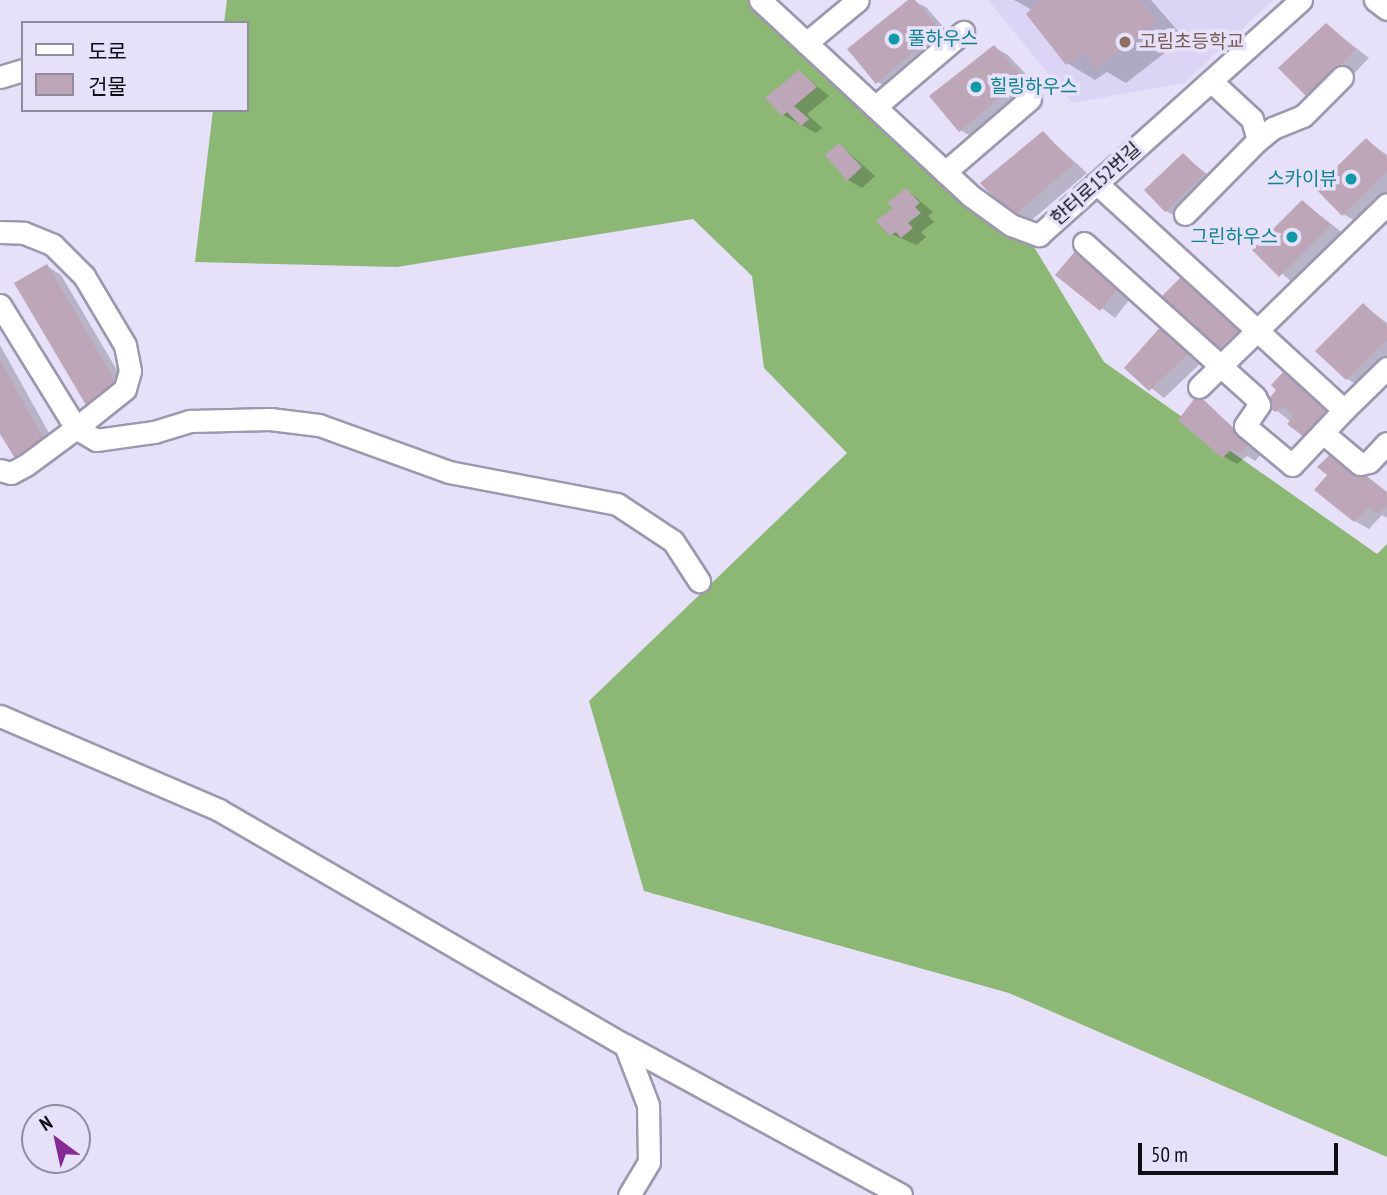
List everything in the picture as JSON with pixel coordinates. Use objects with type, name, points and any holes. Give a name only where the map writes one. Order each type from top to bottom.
[{"type":"street","name":"한터로152번길","points":[[760,0],[945,172],[1011,225],[1039,235],[1301,0]]},
{"type":"street","points":[[806,43],[858,0]]},
{"type":"street","points":[[1375,0],[1387,9]]},
{"type":"street","points":[[875,107],[963,32]]},
{"type":"street","points":[[0,77],[21,71]]},
{"type":"street","points":[[1185,214],[1258,141],[1303,116],[1342,76]]},
{"type":"street","points":[[1210,81],[1252,119],[1258,141]]},
{"type":"street","points":[[945,172],[1030,99]]},
{"type":"street","points":[[1096,183],[1344,410]]},
{"type":"street","points":[[1199,387],[1387,204]]},
{"type":"street","points":[[0,232],[24,233],[53,245],[85,276],[125,345],[130,371],[125,390],[76,428],[26,465],[11,472],[0,470]]},
{"type":"street","points":[[1084,243],[1150,317],[1221,366],[1258,401],[1245,426],[1292,465],[1387,368]]},
{"type":"street","points":[[0,305],[76,428],[96,440],[154,432],[190,421],[270,419],[319,425],[449,472],[617,504],[673,541],[699,581]]},
{"type":"street","points":[[1323,433],[1360,464],[1368,462],[1387,443]]},
{"type":"street","points":[[0,716],[219,810],[625,1045],[901,1195]]},
{"type":"street","points":[[625,1045],[648,1116],[649,1163],[629,1195]]},
{"type":"shaded area","name":"고림초등학교","points":[[988,0],[1273,0],[1184,83],[1072,103]]},
{"type":"green space","points":[[227,0],[760,0],[1031,242],[1104,362],[1377,554],[1387,544],[1387,1157],[1009,993],[644,891],[589,701],[847,453],[764,368],[752,276],[693,219],[397,267],[195,262],[213,112],[248,112],[248,21],[224,21]]},
{"type":"building","name":"풀하우스","points":[[908,0],[915,0],[940,29],[876,84],[847,49]]},
{"type":"building","points":[[1040,0],[1139,0],[1157,22],[1096,68],[1083,53],[1066,65],[1026,14]]},
{"type":"building","points":[[1326,23],[1356,49],[1308,98],[1278,68]]},
{"type":"building","name":"힐링하우스","points":[[994,45],[1023,77],[959,132],[929,96]]},
{"type":"building","points":[[799,70],[817,87],[794,106],[809,119],[801,126],[787,112],[782,116],[765,98]]},
{"type":"building","points":[[1043,131],[1074,164],[1012,217],[980,183]]},
{"type":"building","name":"스카이뷰","points":[[1366,138],[1387,158],[1387,171],[1342,216],[1315,188]]},
{"type":"building","points":[[839,143],[862,167],[847,181],[825,155]]},
{"type":"building","points":[[1183,153],[1205,174],[1165,212],[1144,190]]},
{"type":"building","points":[[906,188],[920,203],[915,207],[921,213],[908,223],[913,228],[901,238],[896,232],[890,236],[876,221],[893,208],[887,203]]},
{"type":"building","name":"그린하우스","points":[[1302,200],[1331,225],[1279,277],[1252,250]]},
{"type":"building","points":[[1077,249],[1119,287],[1100,311],[1055,275]]},
{"type":"building","points":[[47,264],[118,386],[86,405],[14,283]]},
{"type":"building","points":[[1182,276],[1239,330],[1216,351],[1161,297]]},
{"type":"building","points":[[1363,303],[1387,326],[1387,340],[1346,380],[1315,351]]},
{"type":"building","points":[[1164,323],[1191,351],[1149,391],[1124,368]]},
{"type":"building","points":[[0,360],[46,443],[16,460],[0,434]]},
{"type":"building","points":[[1285,370],[1327,411],[1304,437],[1287,424],[1294,415],[1282,406],[1275,412],[1265,404],[1276,390],[1271,385]]},
{"type":"building","points":[[1198,394],[1249,444],[1240,454],[1232,449],[1222,458],[1178,420]]},
{"type":"building","points":[[1334,451],[1387,493],[1387,506],[1378,514],[1369,507],[1354,522],[1314,490],[1327,475],[1317,467]]},
{"type":"place","name":"풀하우스","points":[[894,39]]},
{"type":"place","name":"고림초등학교","points":[[1125,42]]},
{"type":"place","name":"힐링하우스","points":[[976,87]]},
{"type":"place","name":"스카이뷰","points":[[1351,179]]},
{"type":"place","name":"그린하우스","points":[[1292,237]]}]
